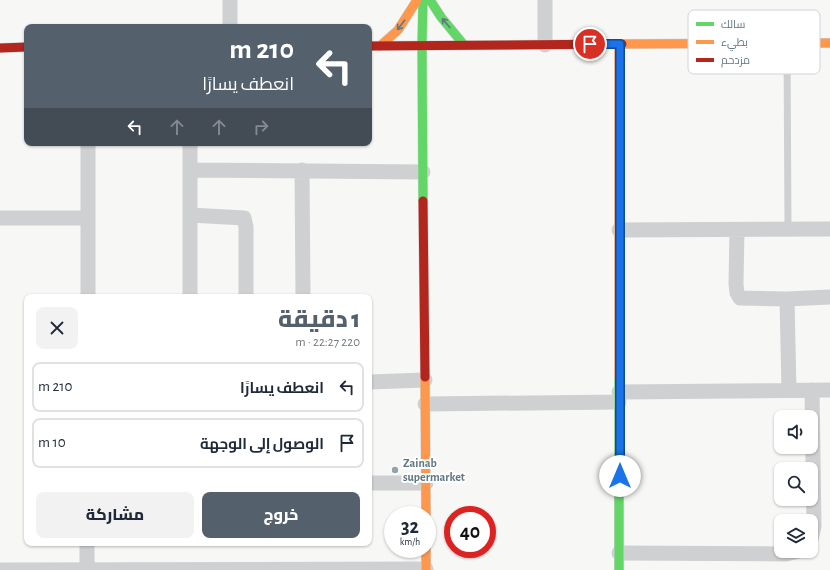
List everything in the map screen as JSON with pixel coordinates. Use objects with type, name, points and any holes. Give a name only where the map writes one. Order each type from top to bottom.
[{"type":"street","points":[[230,0],[230,24]]},
{"type":"street","points":[[380,46],[398,30],[417,0]]},
{"type":"street","points":[[423,0],[422,45],[426,506]]},
{"type":"street","points":[[430,0],[441,17],[464,45]]},
{"type":"street","points":[[545,0],[546,45]]},
{"type":"street","points":[[820,43],[830,43]]},
{"type":"street","points":[[620,44],[620,570]]},
{"type":"street","points":[[372,46],[688,44]]},
{"type":"street","points":[[0,48],[24,48]]},
{"type":"street","points":[[88,146],[88,294]]},
{"type":"street","points":[[190,146],[190,294]]},
{"type":"street","points":[[190,170],[423,172]]},
{"type":"street","points":[[302,170],[303,294]]},
{"type":"street","points":[[190,215],[244,218],[246,227],[246,294]]},
{"type":"street","points":[[0,218],[88,218]]},
{"type":"street","points":[[620,230],[830,229]]},
{"type":"street","points":[[737,230],[736,284],[738,296],[744,299],[830,297]]},
{"type":"street","points":[[787,299],[789,390]]},
{"type":"street","points":[[372,382],[425,380]]},
{"type":"street","points":[[425,404],[789,390],[830,390]]},
{"type":"street","points":[[812,390],[814,514]]},
{"type":"street","points":[[372,483],[426,483]]},
{"type":"street","points":[[87,546],[87,570]]},
{"type":"street","points":[[620,553],[774,554]]},
{"type":"street","points":[[0,570],[426,570],[426,558]]},
{"type":"lane","points":[[787,74],[788,229]]},
{"type":"traffic: fast","points":[[423,0],[423,201]]},
{"type":"traffic: fast","points":[[430,0],[441,17],[464,45]]},
{"type":"traffic: fast","points":[[619,378],[619,570]]},
{"type":"traffic: slow","points":[[380,46],[398,30],[417,0]]},
{"type":"traffic: slow","points":[[820,43],[830,43]]},
{"type":"traffic: slow","points":[[619,44],[619,378]]},
{"type":"traffic: slow","points":[[622,44],[688,44]]},
{"type":"traffic: slow","points":[[425,377],[426,506]]},
{"type":"traffic: slow","points":[[426,558],[426,570]]},
{"type":"traffic: jam","points":[[372,46],[622,44]]},
{"type":"traffic: jam","points":[[0,48],[24,47]]},
{"type":"traffic: jam","points":[[423,201],[425,377]]},
{"type":"place","name":"Zainab supermarket","points":[[395,470]]},
{"type":"route","points":[[590,44],[620,44],[620,476]]}]
